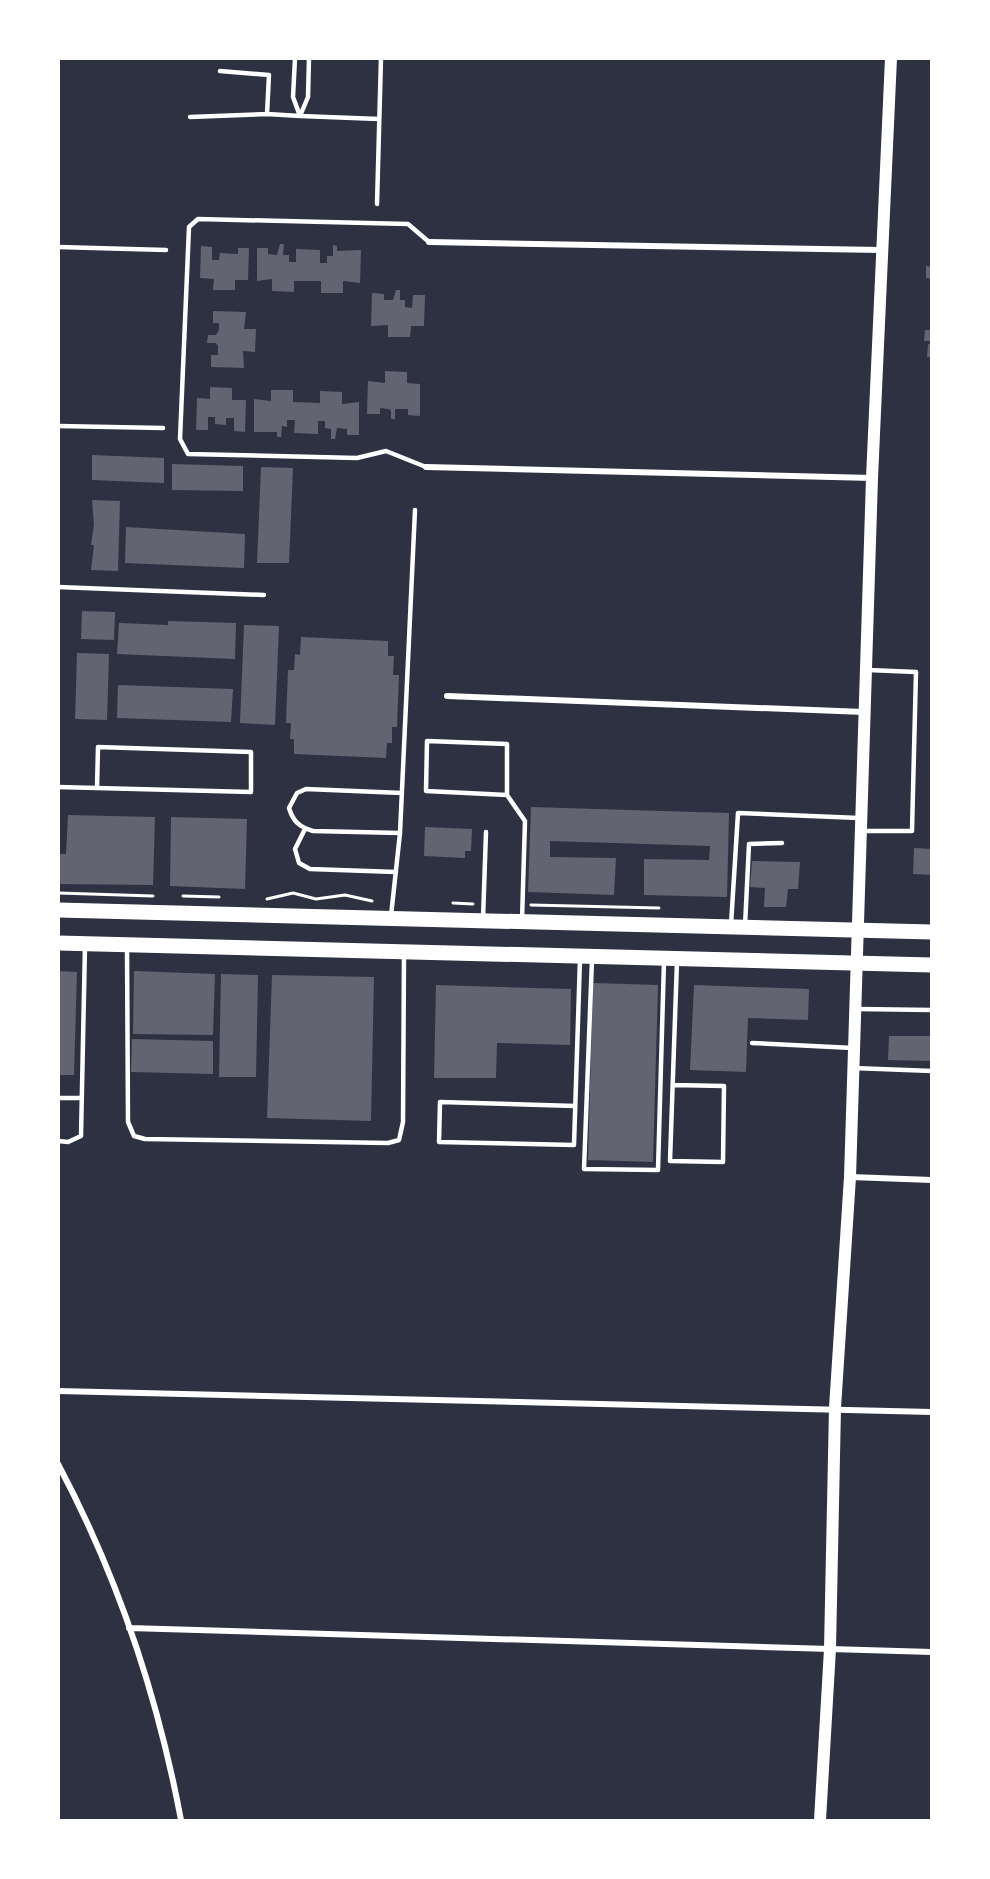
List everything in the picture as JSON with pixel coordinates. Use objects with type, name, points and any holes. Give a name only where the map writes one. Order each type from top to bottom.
[{"type":"main road","points":[[820,1821],[830,1649],[835,1408],[850,1177],[872,478],[891,58]]},
{"type":"main road","points":[[58,910],[932,932]]},
{"type":"main road","points":[[58,943],[932,965]]},
{"type":"street","points":[[429,242],[881,250]]},
{"type":"street","points":[[426,467],[872,478]]},
{"type":"street","points":[[447,696],[864,712]]},
{"type":"street","points":[[850,1177],[932,1180]]},
{"type":"street","points":[[58,1391],[932,1412]]},
{"type":"street","points":[[58,1464],[87,1517],[129,1628],[168,1750],[181,1821]]},
{"type":"street","points":[[129,1628],[932,1652]]},
{"type":"lane","points":[[295,58],[293,97],[300,116]]},
{"type":"lane","points":[[300,116],[308,97],[309,58]]},
{"type":"lane","points":[[377,204],[381,58]]},
{"type":"lane","points":[[220,71],[269,75],[267,114]]},
{"type":"lane","points":[[190,117],[267,114],[379,119]]},
{"type":"lane","points":[[426,467],[386,451],[357,458],[188,454],[180,440],[189,227],[198,219],[408,224],[429,242]]},
{"type":"lane","points":[[58,247],[166,250]]},
{"type":"lane","points":[[58,426],[163,428]]},
{"type":"lane","points":[[391,919],[400,833],[415,510]]},
{"type":"lane","points":[[58,587],[264,595]]},
{"type":"lane","points":[[738,928],[738,813],[912,831],[916,672],[865,670]]},
{"type":"lane","points":[[507,795],[426,791],[427,741],[507,744],[507,795],[525,821],[522,922]]},
{"type":"lane","points":[[58,787],[251,792],[251,752],[98,747],[97,788]]},
{"type":"lane","points":[[400,833],[305,829],[293,820],[289,808],[297,793],[306,789],[402,793]]},
{"type":"lane","points":[[305,829],[295,849],[299,863],[310,869],[396,872]]},
{"type":"lane","points":[[482,921],[486,832]]},
{"type":"lane","points":[[738,928],[749,844],[783,843]]},
{"type":"lane","points":[[58,1141],[68,1142],[81,1136],[85,944]]},
{"type":"lane","points":[[127,945],[128,1122],[134,1136],[145,1139],[388,1143],[399,1140],[403,1122],[404,952]]},
{"type":"lane","points":[[586,956],[584,1168],[657,1170],[670,958]]},
{"type":"lane","points":[[575,1106],[440,1102],[439,1142],[574,1145],[586,956]]},
{"type":"lane","points":[[670,958],[672,1084],[670,1161],[723,1162],[724,1086],[672,1084]]},
{"type":"lane","points":[[854,1008],[932,1010]]},
{"type":"lane","points":[[752,1043],[853,1048]]},
{"type":"lane","points":[[852,1068],[932,1071]]},
{"type":"lane","points":[[58,1098],[82,1098]]},
{"type":"path","points":[[58,893],[158,896]]},
{"type":"path","points":[[260,898],[274,898],[293,893],[316,899],[345,895],[368,901],[392,903]]},
{"type":"path","points":[[181,896],[226,897]]},
{"type":"path","points":[[449,903],[483,904]]},
{"type":"path","points":[[523,905],[663,909]]},
{"type":"building","points":[[280,244],[284,244],[283,255],[289,255],[289,262],[296,262],[296,249],[320,250],[320,263],[327,263],[327,256],[333,256],[333,245],[337,246],[337,251],[361,250],[360,283],[343,281],[343,293],[321,293],[321,281],[294,281],[294,292],[272,291],[272,279],[257,281],[257,248],[268,248],[268,254],[277,255]]},
{"type":"building","points":[[201,246],[212,247],[212,260],[219,260],[220,253],[238,254],[238,248],[249,248],[248,280],[235,280],[235,290],[213,290],[214,279],[200,278]]},
{"type":"building","points":[[926,266],[932,267],[932,279],[926,278]]},
{"type":"building","points":[[396,290],[400,290],[400,300],[405,300],[405,307],[412,308],[413,295],[425,295],[424,326],[411,326],[410,337],[388,337],[388,325],[371,326],[372,293],[384,294],[384,300],[393,300]]},
{"type":"building","points":[[213,311],[246,312],[244,329],[256,329],[255,352],[243,351],[244,368],[211,367],[211,355],[218,355],[218,346],[216,343],[207,343],[208,335],[216,335],[219,330],[219,323],[213,323]]},
{"type":"building","points":[[925,330],[932,330],[932,341],[924,341]]},
{"type":"building","points":[[928,344],[932,345],[932,357],[927,357]]},
{"type":"building","points":[[385,371],[407,372],[407,383],[420,384],[420,416],[408,415],[408,409],[395,409],[395,419],[391,419],[389,409],[380,408],[380,414],[367,414],[368,381],[385,383]]},
{"type":"building","points":[[210,387],[232,388],[232,400],[246,400],[245,432],[234,431],[234,418],[226,418],[226,425],[215,424],[215,417],[208,417],[208,430],[196,430],[197,398],[210,399]]},
{"type":"building","points":[[271,390],[293,390],[293,402],[320,403],[320,391],[342,392],[342,404],[359,402],[359,435],[347,435],[347,429],[337,428],[335,439],[331,439],[331,429],[325,428],[325,421],[318,421],[318,434],[294,433],[295,420],[287,420],[287,427],[282,426],[281,437],[277,437],[277,432],[254,432],[254,399],[271,401]]},
{"type":"building","points":[[92,455],[164,458],[164,483],[92,480]]},
{"type":"building","points":[[172,464],[243,466],[243,491],[172,490]]},
{"type":"building","points":[[261,467],[293,468],[289,563],[257,563]]},
{"type":"building","points":[[92,500],[120,501],[118,571],[91,570],[94,545],[91,545],[94,525]]},
{"type":"building","points":[[126,527],[245,534],[244,568],[125,563]]},
{"type":"building","points":[[82,611],[115,612],[114,640],[81,639]]},
{"type":"building","points":[[168,621],[236,623],[235,659],[117,654],[119,623],[168,625]]},
{"type":"building","points":[[244,625],[279,626],[275,725],[240,723]]},
{"type":"building","points":[[301,637],[388,641],[388,656],[394,656],[393,675],[399,675],[397,727],[392,727],[392,743],[387,743],[386,758],[294,754],[294,739],[290,739],[291,723],[286,723],[288,670],[294,670],[295,654],[300,655]]},
{"type":"building","points":[[77,653],[109,654],[107,720],[75,719]]},
{"type":"building","points":[[118,685],[233,689],[231,722],[117,718]]},
{"type":"building","points":[[531,807],[729,813],[727,897],[644,895],[644,859],[709,860],[710,846],[550,841],[550,857],[616,858],[614,895],[528,892]]},
{"type":"building","points":[[68,815],[155,817],[153,885],[58,884],[59,854],[66,854]]},
{"type":"building","points":[[171,817],[247,819],[245,889],[170,886]]},
{"type":"building","points":[[425,827],[472,829],[471,851],[465,851],[465,858],[424,856]]},
{"type":"building","points":[[914,848],[932,849],[932,875],[913,874]]},
{"type":"building","points":[[752,861],[800,862],[798,889],[788,889],[786,907],[764,907],[765,888],[750,887]]},
{"type":"building","points":[[58,971],[77,972],[74,1075],[58,1075]]},
{"type":"building","points":[[134,971],[215,974],[213,1035],[133,1034]]},
{"type":"building","points":[[221,974],[258,975],[256,1077],[219,1077]]},
{"type":"building","points":[[272,975],[374,977],[371,1121],[267,1118]]},
{"type":"building","points":[[593,983],[658,985],[653,1162],[588,1160]]},
{"type":"building","points":[[436,985],[571,989],[570,1045],[497,1043],[496,1078],[434,1078]]},
{"type":"building","points":[[694,985],[809,989],[808,1020],[748,1018],[746,1072],[690,1070]]},
{"type":"building","points":[[889,1036],[932,1036],[932,1061],[888,1060]]},
{"type":"building","points":[[132,1039],[213,1041],[213,1074],[131,1072]]}]
